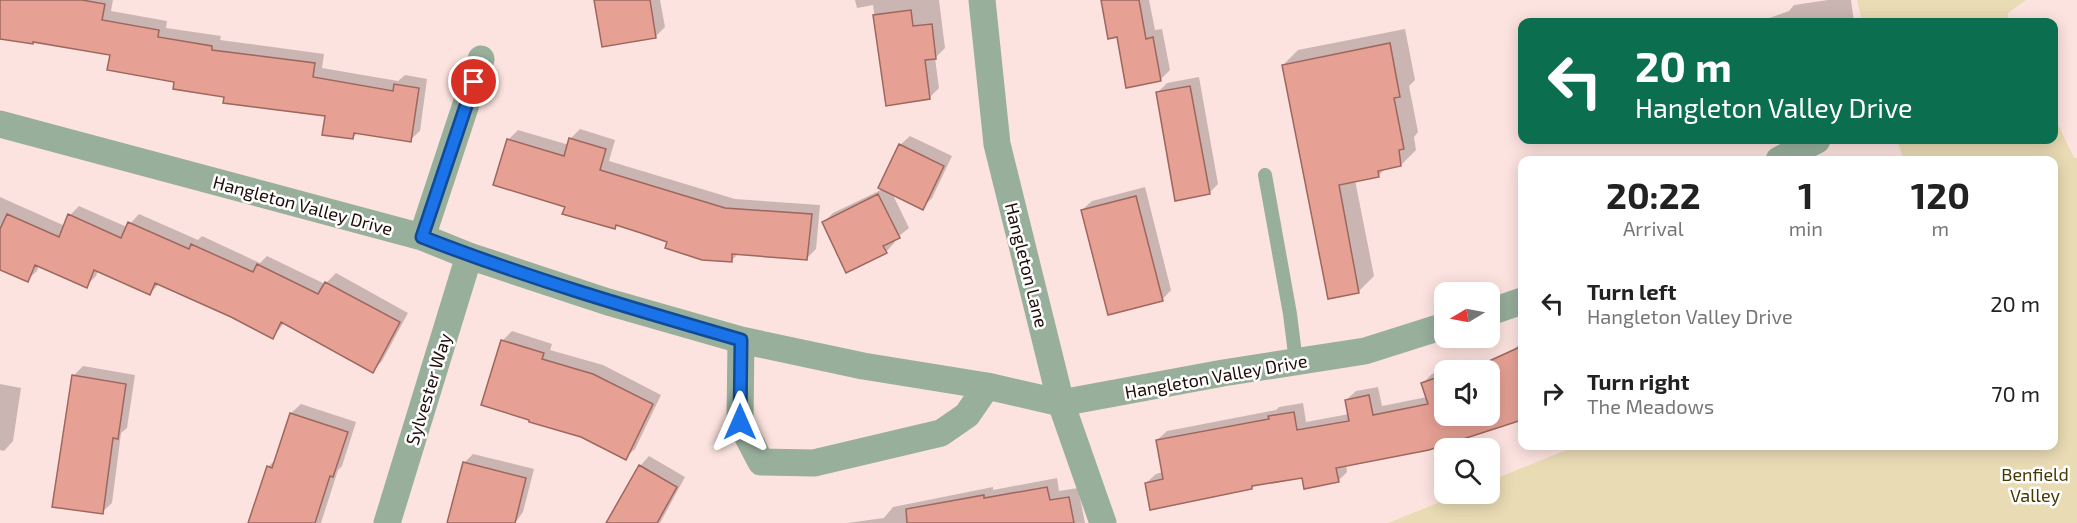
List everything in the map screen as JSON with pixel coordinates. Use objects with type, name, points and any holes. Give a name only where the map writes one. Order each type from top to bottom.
[{"type":"street","name":"Hangleton Lane","points":[[982,0],[997,144],[1061,403],[1103,523]]},
{"type":"street","points":[[422,237],[481,59]]},
{"type":"street","name":"Hangleton Valley Drive","points":[[0,124],[422,237],[470,256],[608,302],[741,340],[863,366],[987,386],[1061,403],[1365,351],[1434,329]]},
{"type":"street","points":[[1787,156],[1809,144]]},
{"type":"street","name":"Sylvester Way","points":[[387,523],[470,256]]},
{"type":"street","points":[[1500,309],[1518,302]]},
{"type":"street","points":[[741,340],[740,422],[761,462],[814,463],[941,433],[967,415],[987,386]]},
{"type":"lane","points":[[1265,175],[1290,314],[1296,362]]},
{"type":"green space","points":[[1857,0],[2026,0],[2008,13],[2008,18],[1861,18]]},
{"type":"green space","name":"Benfield Valley","points":[[2058,124],[2074,158],[2077,158],[2077,523],[1388,523],[1435,504],[1500,504],[1500,477],[1566,450],[2058,450],[2058,156],[1903,156],[1898,144],[2058,144]]},
{"type":"building","points":[[0,0],[82,0],[105,4],[102,20],[159,30],[158,37],[212,46],[212,50],[315,63],[313,77],[393,91],[394,84],[419,88],[411,142],[354,133],[353,139],[322,135],[325,116],[223,103],[224,97],[173,89],[174,82],[107,70],[110,55],[0,39]]},
{"type":"building","points":[[594,0],[650,0],[656,38],[602,47]]},
{"type":"building","points":[[1101,0],[1139,0],[1146,39],[1153,37],[1161,81],[1126,88],[1117,37],[1108,39]]},
{"type":"building","points":[[911,10],[913,26],[932,24],[936,59],[925,60],[930,99],[886,106],[873,15]]},
{"type":"building","points":[[1390,43],[1400,97],[1394,98],[1404,149],[1399,150],[1401,166],[1378,171],[1379,177],[1339,185],[1359,293],[1328,299],[1282,65]]},
{"type":"building","points":[[1190,86],[1210,194],[1175,201],[1156,92]]},
{"type":"building","points":[[569,138],[606,149],[600,170],[725,208],[812,214],[807,260],[732,254],[732,262],[702,260],[665,248],[667,242],[616,225],[615,229],[562,214],[565,207],[493,185],[507,139],[564,156]]},
{"type":"building","points":[[899,144],[944,166],[923,210],[878,188]]},
{"type":"building","points":[[878,194],[900,238],[883,246],[887,253],[846,273],[822,222]]},
{"type":"building","points":[[1136,196],[1163,301],[1108,315],[1081,210]]},
{"type":"building","points":[[7,214],[59,237],[68,214],[121,238],[128,222],[189,249],[191,244],[253,272],[257,264],[318,294],[325,282],[400,322],[373,373],[281,322],[273,339],[231,317],[155,283],[150,295],[94,270],[87,288],[35,265],[28,282],[0,270],[0,229]]},
{"type":"building","points":[[501,340],[544,353],[542,359],[593,374],[653,404],[626,460],[581,437],[481,405]]},
{"type":"building","points":[[1518,348],[1518,421],[1466,438],[1434,438],[1434,448],[1429,450],[1336,468],[1339,482],[1304,489],[1302,478],[1252,486],[1252,489],[1150,510],[1145,483],[1163,479],[1156,440],[1269,419],[1268,416],[1294,412],[1297,430],[1349,421],[1345,400],[1369,395],[1373,415],[1428,404],[1421,383],[1434,378],[1434,426],[1500,426],[1500,360],[1491,360]]},
{"type":"building","points":[[72,375],[126,384],[118,439],[113,438],[103,514],[52,507]]},
{"type":"building","points":[[290,413],[348,432],[333,477],[330,476],[315,523],[248,523],[267,466],[272,468]]},
{"type":"building","points":[[463,462],[526,478],[515,523],[447,523]]},
{"type":"building","points":[[639,465],[677,487],[657,523],[606,523]]},
{"type":"building","points":[[1047,487],[1050,500],[1069,497],[1074,523],[907,523],[906,509],[984,495],[984,498]]},
{"type":"route","points":[[474,82],[422,237],[470,256],[608,302],[741,340],[740,422]]}]
